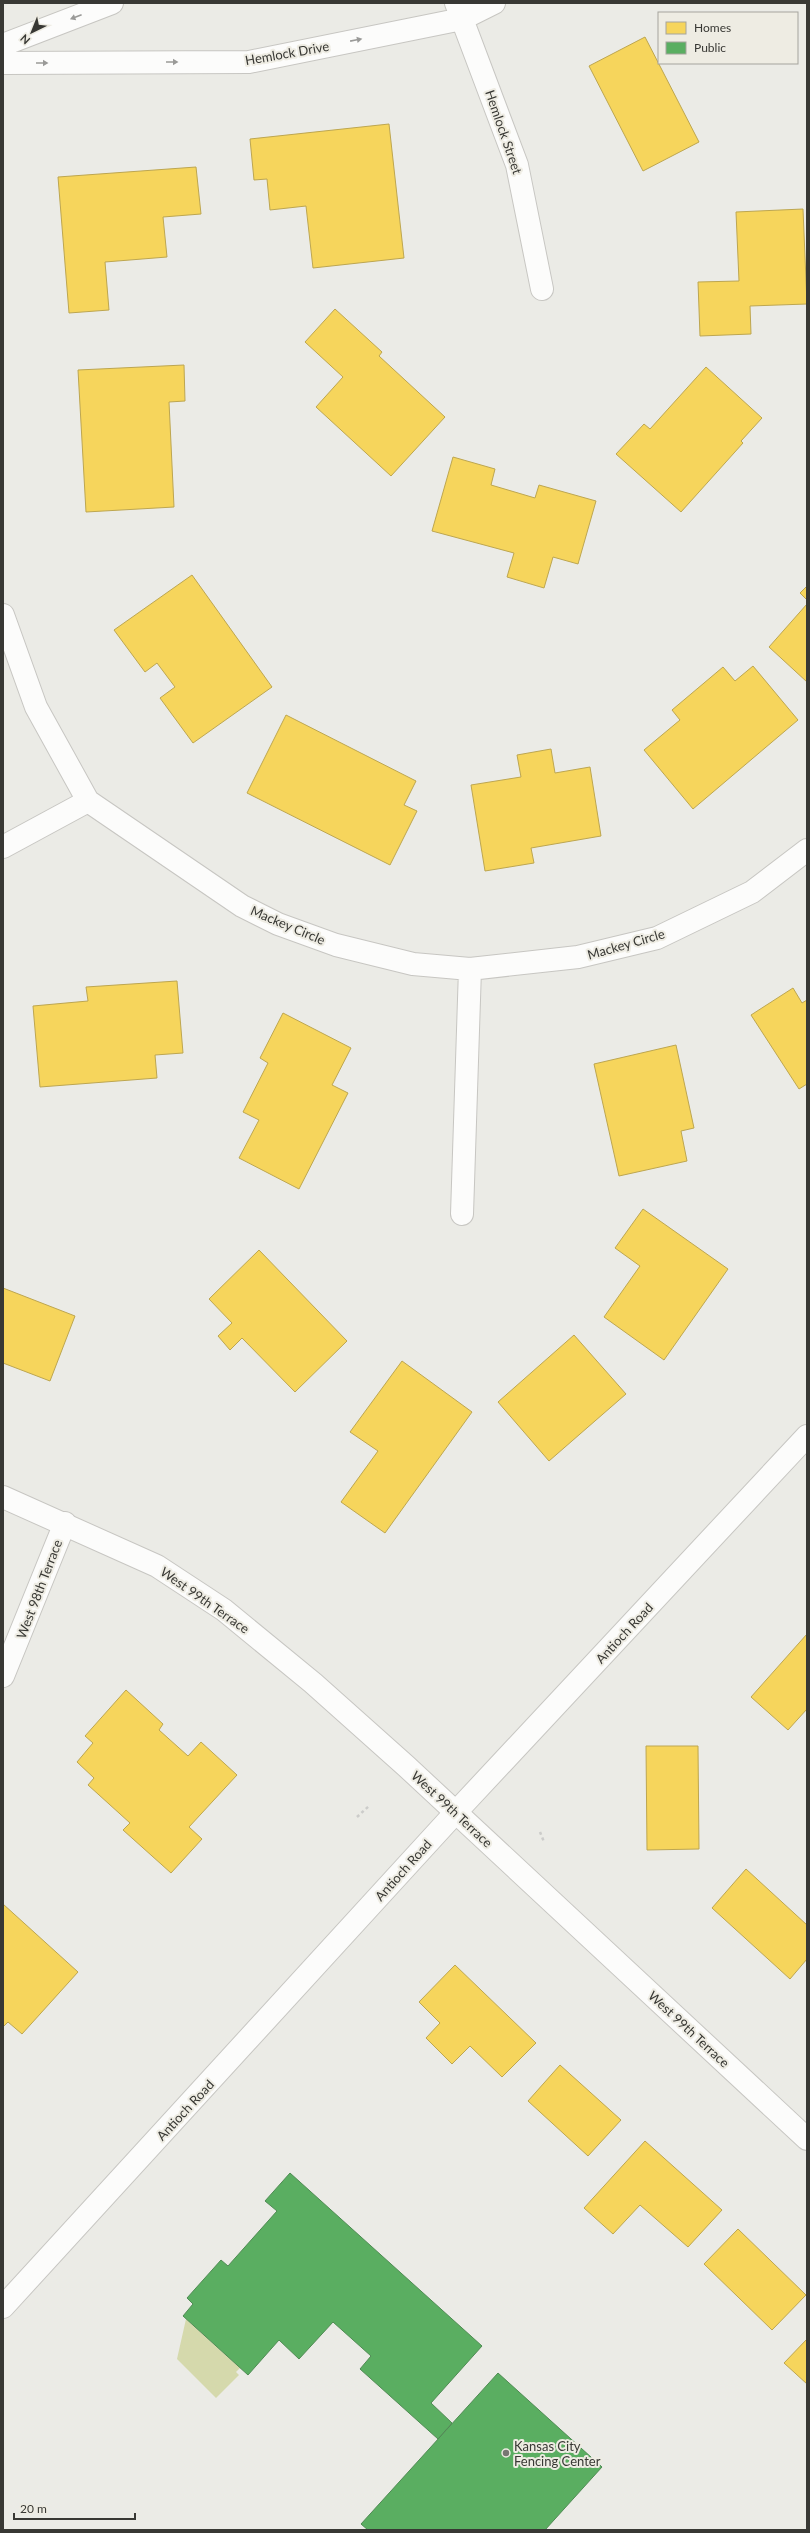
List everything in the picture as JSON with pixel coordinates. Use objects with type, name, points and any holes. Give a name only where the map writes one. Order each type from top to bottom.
[{"type":"street","points":[[3,45],[112,3]]},
{"type":"street","name":"Hemlock Drive","points":[[3,63],[249,62],[494,3]]},
{"type":"street","name":"Hemlock Street","points":[[459,11],[517,165],[542,289]]},
{"type":"street","name":"Mackey Circle","points":[[3,615],[36,707],[88,801],[242,906],[278,924],[336,945],[412,964],[470,969],[578,958],[657,938],[752,892],[807,850]]},
{"type":"street","points":[[3,847],[88,801]]},
{"type":"street","points":[[462,1214],[470,969]]},
{"type":"street","name":"Antioch Road","points":[[3,2307],[456,1812],[807,1436]]},
{"type":"street","name":"West 99th Terrace","points":[[3,1497],[65,1523],[157,1566],[224,1610],[313,1683],[456,1812],[807,2139]]},
{"type":"street","name":"West 98th Terrace","points":[[3,1676],[65,1523]]},
{"type":"path","points":[[358,1817],[369,1806]]},
{"type":"path","points":[[540,1832],[544,1842]]},
{"type":"green space","points":[[186,2319],[240,2368],[236,2372],[239,2375],[216,2398],[177,2359]]},
{"type":"building: Homes","points":[[645,37],[699,142],[643,171],[589,66]]},
{"type":"building: Homes","points":[[389,124],[404,258],[313,268],[306,206],[270,210],[267,179],[254,180],[250,139]]},
{"type":"building: Homes","points":[[196,167],[201,214],[163,217],[167,257],[105,262],[109,310],[69,313],[58,177]]},
{"type":"building: Homes","points":[[803,209],[807,304],[750,306],[751,334],[700,336],[698,282],[739,281],[736,212]]},
{"type":"building: Homes","points":[[335,309],[382,352],[379,356],[445,417],[391,476],[316,407],[343,377],[305,342]]},
{"type":"building: Homes","points":[[184,365],[185,401],[169,402],[174,507],[86,512],[78,370]]},
{"type":"building: Homes","points":[[706,367],[762,418],[741,441],[743,443],[681,512],[616,454],[644,424],[650,429]]},
{"type":"building: Homes","points":[[453,457],[495,469],[491,485],[535,498],[539,485],[596,501],[578,564],[553,557],[544,588],[507,577],[514,553],[432,531]]},
{"type":"building: Homes","points":[[192,575],[272,687],[193,743],[160,698],[175,687],[157,663],[145,672],[114,630]]},
{"type":"building: Homes","points":[[807,586],[807,600],[800,593]]},
{"type":"building: Homes","points":[[807,604],[807,682],[769,647]]},
{"type":"building: Homes","points":[[753,666],[798,720],[693,809],[644,750],[680,720],[672,710],[723,667],[735,681]]},
{"type":"building: Homes","points":[[286,715],[416,781],[404,805],[417,811],[390,865],[247,793]]},
{"type":"building: Homes","points":[[551,749],[555,773],[590,767],[601,836],[531,848],[534,863],[485,871],[471,785],[521,777],[517,755]]},
{"type":"building: Homes","points":[[177,981],[183,1053],[155,1055],[157,1078],[40,1087],[33,1006],[88,1001],[86,987]]},
{"type":"building: Homes","points":[[793,988],[802,1003],[807,1000],[807,1084],[799,1089],[751,1015]]},
{"type":"building: Homes","points":[[283,1013],[351,1048],[332,1085],[348,1093],[299,1189],[239,1158],[259,1120],[243,1112],[268,1063],[260,1058]]},
{"type":"building: Homes","points":[[676,1045],[694,1128],[681,1131],[687,1161],[619,1176],[594,1064]]},
{"type":"building: Homes","points":[[643,1209],[728,1269],[664,1360],[604,1317],[640,1266],[615,1248]]},
{"type":"building: Homes","points":[[259,1250],[347,1341],[295,1392],[242,1338],[230,1350],[218,1336],[232,1323],[209,1299]]},
{"type":"building: Homes","points":[[3,1288],[75,1316],[50,1381],[3,1363]]},
{"type":"building: Homes","points":[[574,1335],[626,1394],[549,1461],[498,1402]]},
{"type":"building: Homes","points":[[402,1361],[472,1412],[385,1533],[341,1502],[378,1451],[350,1432]]},
{"type":"building: Homes","points":[[807,1634],[807,1709],[788,1730],[751,1697]]},
{"type":"building: Homes","points":[[126,1690],[163,1724],[159,1730],[188,1756],[201,1742],[237,1775],[189,1827],[202,1839],[171,1873],[123,1830],[130,1823],[88,1785],[94,1778],[77,1762],[93,1743],[85,1736]]},
{"type":"building: Homes","points":[[646,1746],[698,1746],[699,1849],[647,1850]]},
{"type":"building: Homes","points":[[746,1869],[807,1925],[807,1959],[790,1979],[712,1908]]},
{"type":"building: Homes","points":[[3,1904],[78,1972],[22,2034],[8,2022],[3,2027]]},
{"type":"building: Homes","points":[[455,1965],[536,2043],[502,2077],[470,2046],[452,2064],[426,2038],[440,2023],[419,2002]]},
{"type":"building: Homes","points":[[560,2065],[621,2120],[588,2156],[528,2101]]},
{"type":"building: Homes","points":[[645,2141],[722,2210],[688,2247],[640,2205],[613,2234],[584,2208]]},
{"type":"building: Homes","points":[[738,2229],[806,2295],[772,2330],[704,2264]]},
{"type":"building: Homes","points":[[807,2339],[807,2384],[784,2363]]},
{"type":"building: Public","points":[[290,2173],[482,2346],[431,2403],[452,2423],[438,2439],[360,2369],[371,2356],[333,2322],[299,2359],[279,2340],[248,2375],[183,2316],[193,2304],[187,2298],[221,2260],[228,2266],[277,2211],[265,2201]]},
{"type":"building: Public","name":"Kansas City Fencing Center","points":[[498,2373],[602,2467],[545,2530],[368,2530],[361,2524]]},
{"type":"place","name":"Kansas City Fencing Center","points":[[506,2453]]}]
